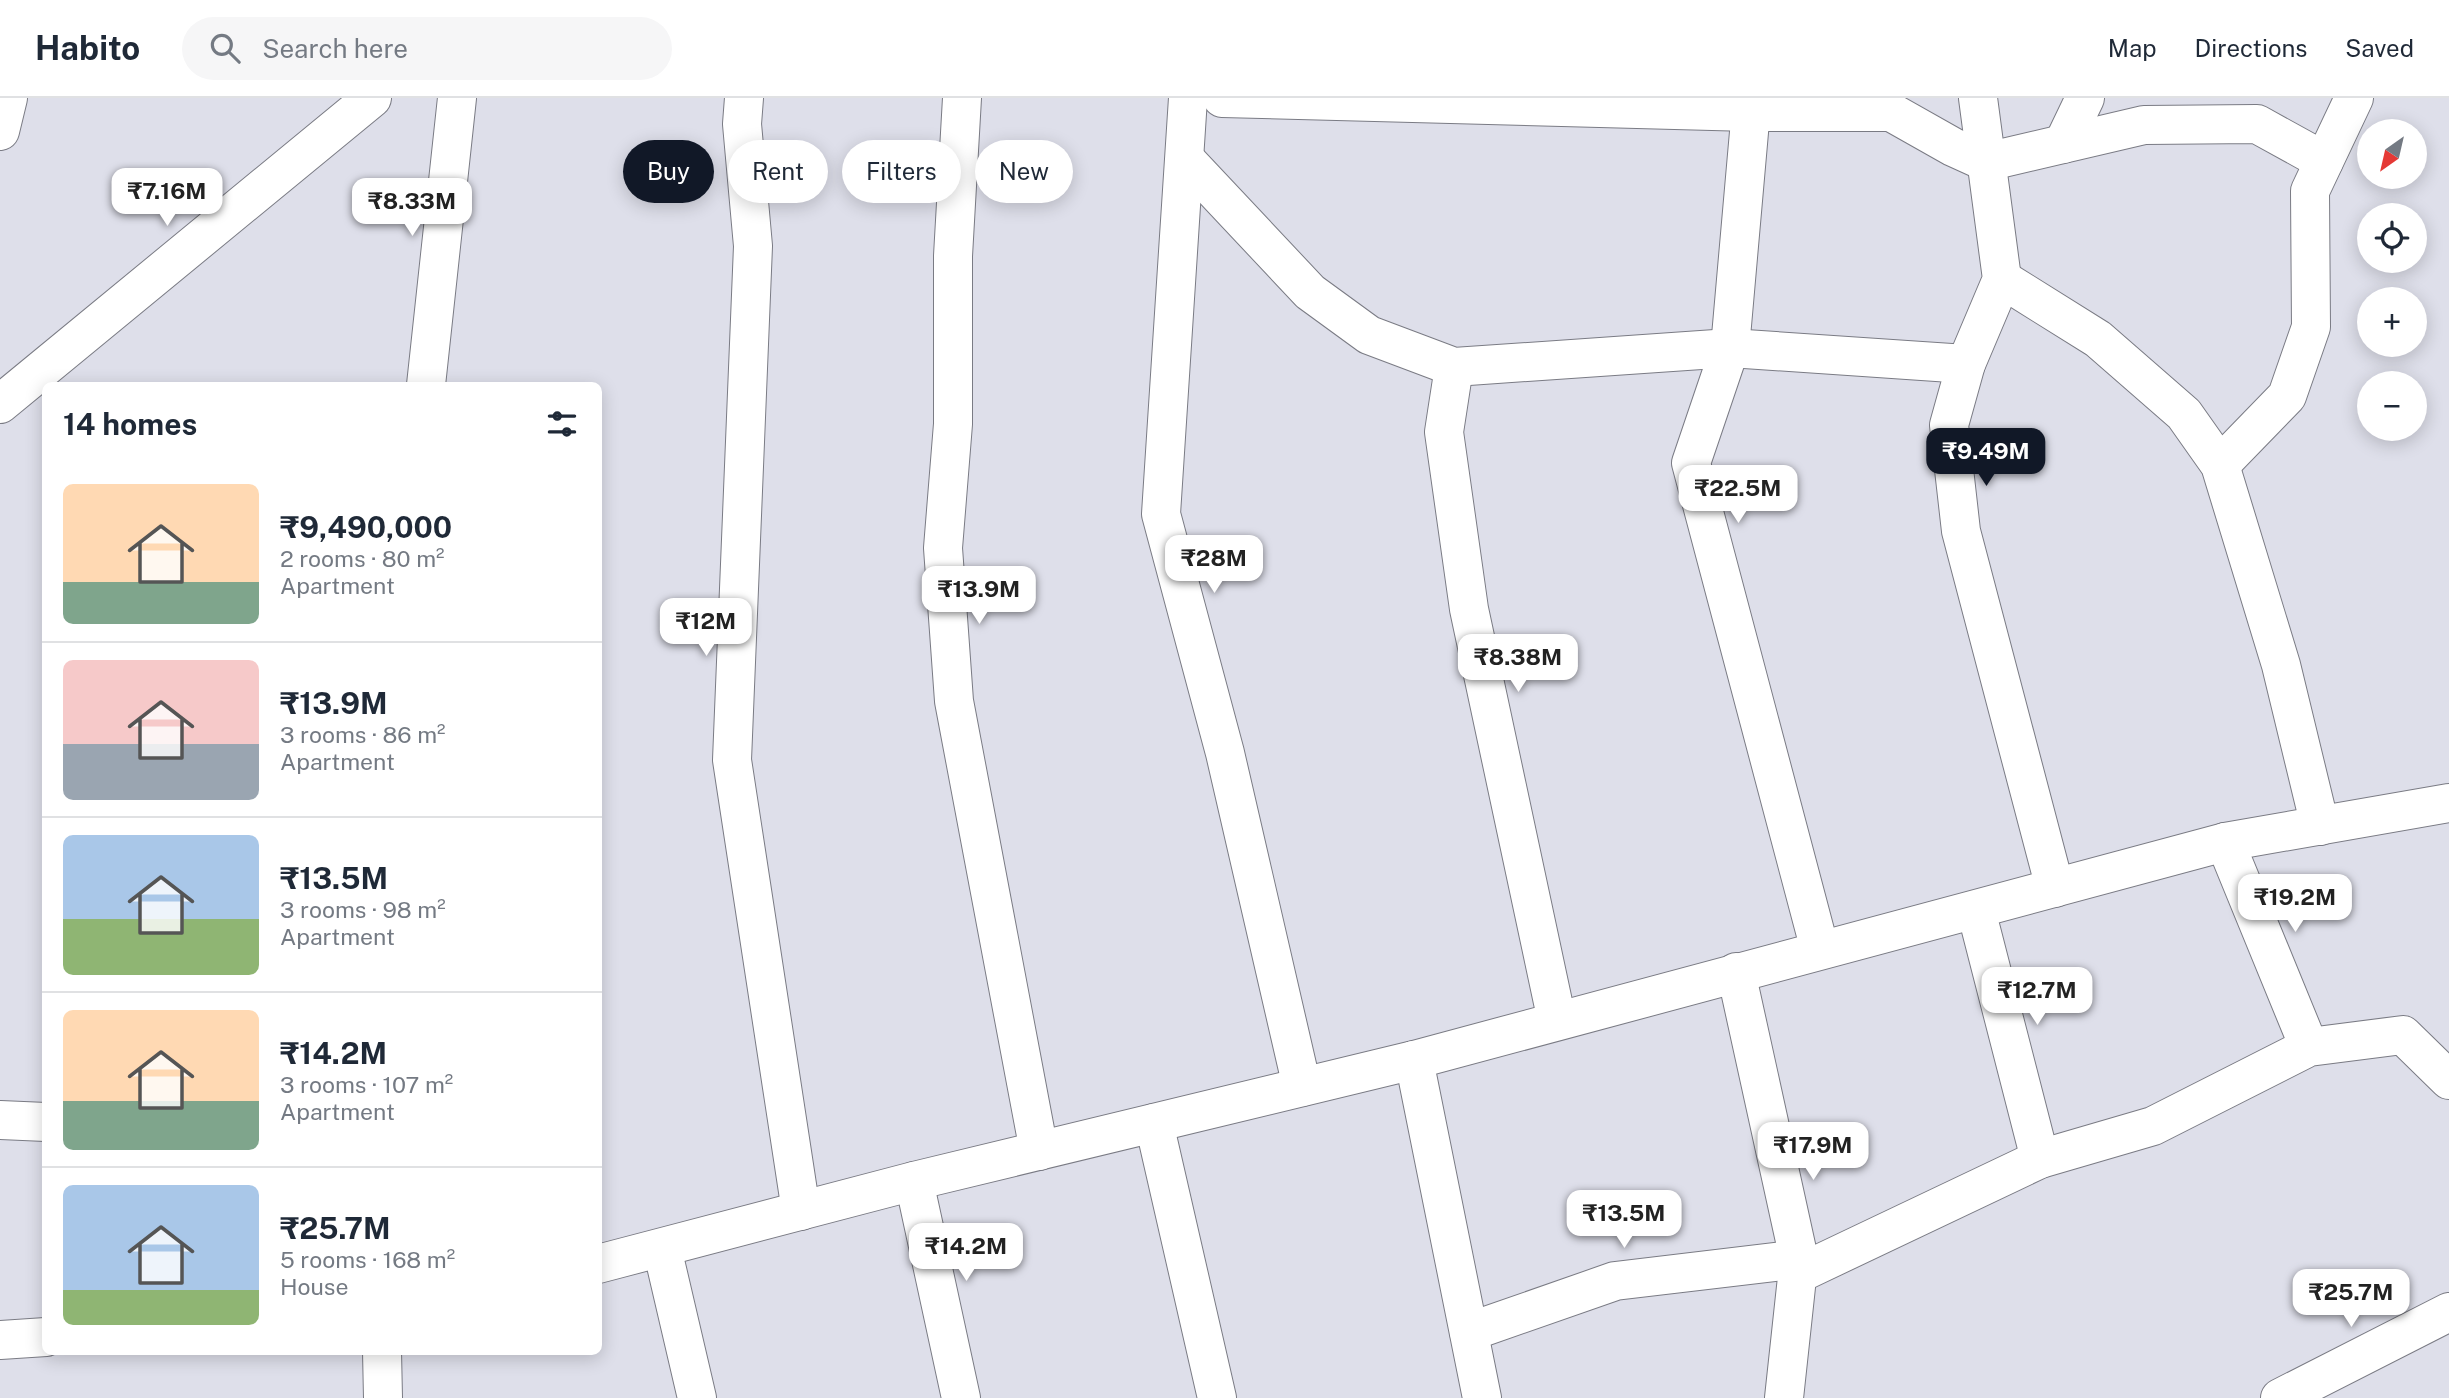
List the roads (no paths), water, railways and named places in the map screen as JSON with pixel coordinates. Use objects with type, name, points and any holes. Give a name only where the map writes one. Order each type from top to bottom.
[{"type":"street","points":[[0,131],[8,98]]},
{"type":"street","points":[[0,404],[372,98]]},
{"type":"street","points":[[426,382],[457,98]]},
{"type":"street","points":[[744,98],[742,124],[753,246],[732,760],[800,1212]]},
{"type":"street","points":[[962,98],[953,256],[953,424],[943,548],[954,701],[1039,1151]]},
{"type":"street","points":[[1188,98],[1161,514],[1225,753],[1302,1087]]},
{"type":"street","points":[[1222,98],[1751,105],[1891,112],[1986,162],[2144,125],[2258,124],[2324,161]]},
{"type":"street","points":[[1978,98],[2002,279],[1966,364],[1949,425],[1961,531],[2055,888]]},
{"type":"street","points":[[2063,144],[2085,98]]},
{"type":"street","points":[[2220,465],[2287,396],[2311,327],[2310,191],[2354,98]]},
{"type":"street","points":[[1751,105],[1730,348],[1692,463],[1820,950]]},
{"type":"street","points":[[1185,159],[1310,292],[1368,335],[1454,366],[1730,348],[1966,364]]},
{"type":"street","points":[[2002,279],[2098,339],[2184,414],[2220,465],[2281,665],[2320,826]]},
{"type":"street","points":[[1454,366],[1444,432],[1469,609],[1557,1021]]},
{"type":"street","points":[[602,1263],[914,1181],[1414,1060],[2225,842],[2449,803]]},
{"type":"street","points":[[2225,842],[2309,1047]]},
{"type":"street","points":[[1976,910],[2040,1159]]},
{"type":"street","points":[[1737,972],[1798,1267],[1784,1398]]},
{"type":"street","points":[[1469,1332],[1615,1281],[1798,1267],[2040,1159],[2153,1126],[2309,1047],[2403,1035],[2449,1080]]},
{"type":"street","points":[[1414,1060],[1482,1398]]},
{"type":"street","points":[[0,1121],[42,1122]]},
{"type":"street","points":[[1154,1123],[1217,1398]]},
{"type":"street","points":[[914,1181],[961,1398]]},
{"type":"street","points":[[662,1248],[697,1398]]},
{"type":"street","points":[[2280,1398],[2449,1312]]},
{"type":"street","points":[[0,1340],[42,1337]]},
{"type":"street","points":[[382,1355],[383,1398]]}]
